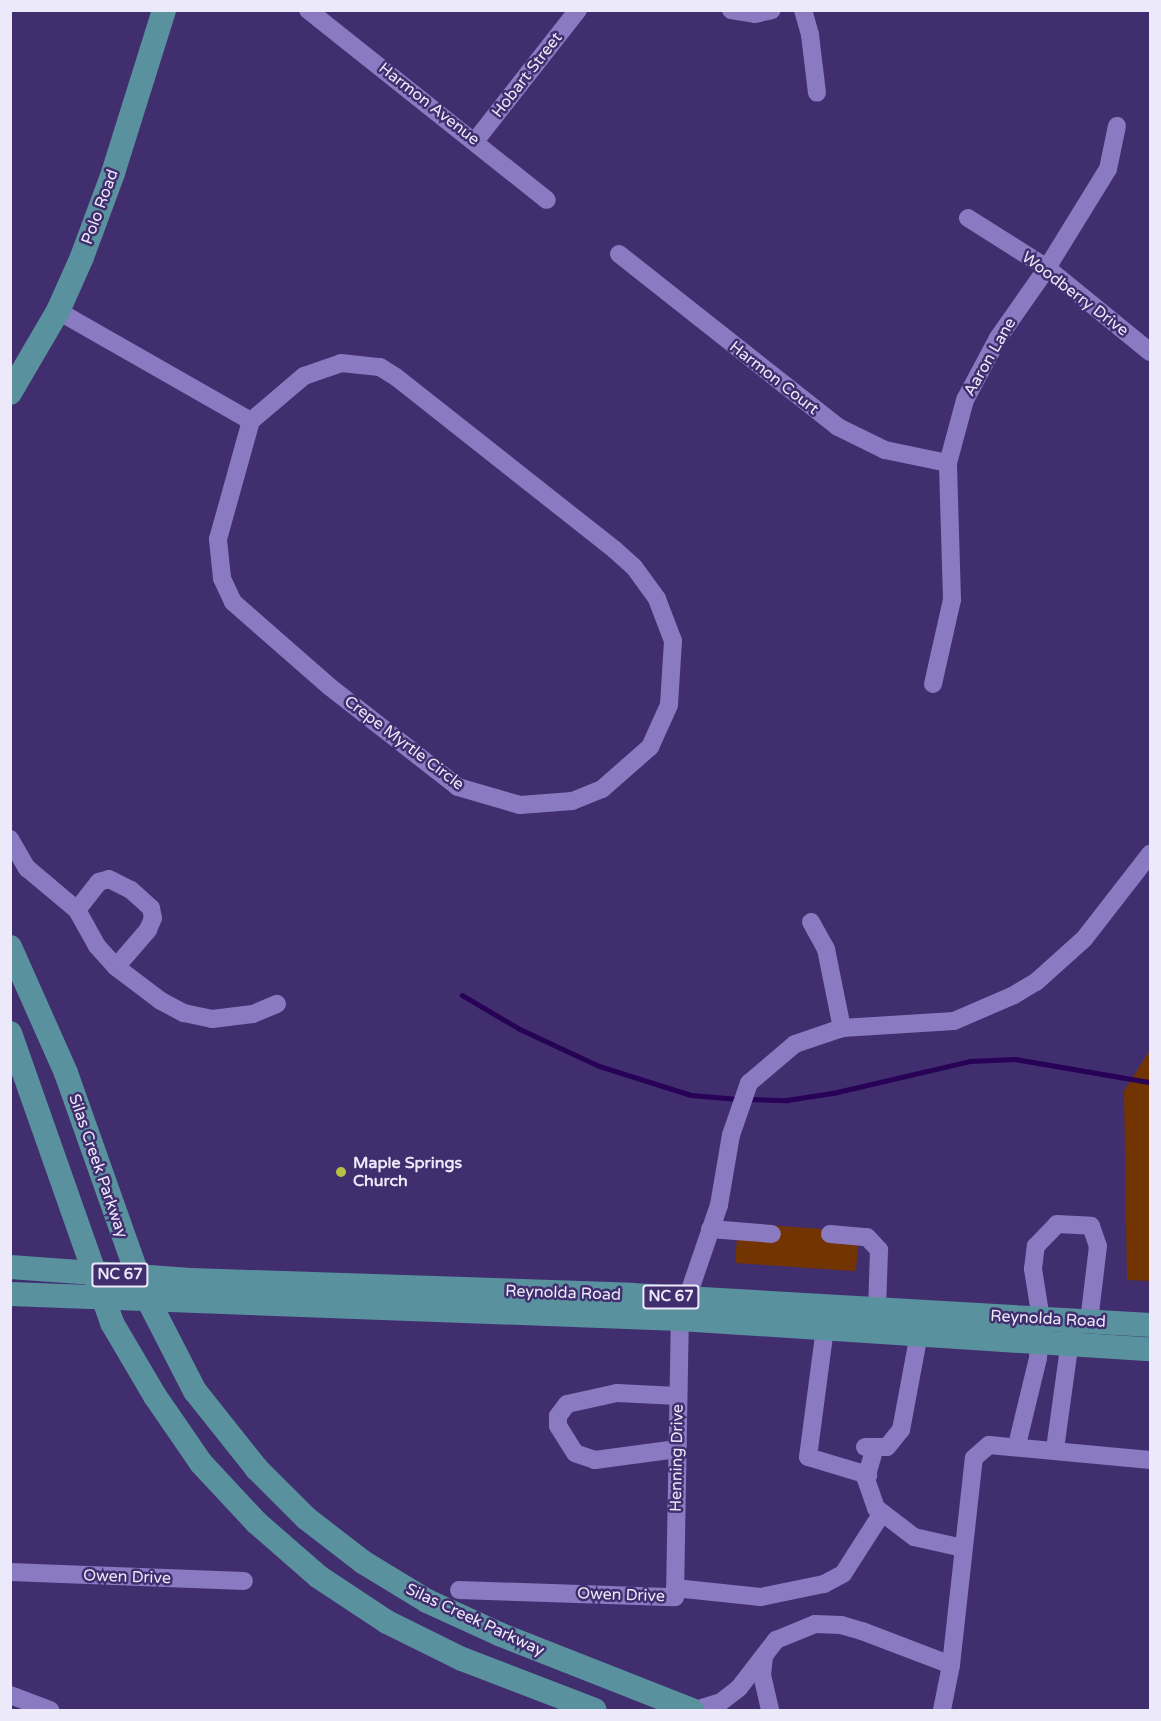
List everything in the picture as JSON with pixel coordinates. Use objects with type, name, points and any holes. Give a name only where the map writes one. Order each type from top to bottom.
[{"type":"main road","name":"Polo Road","points":[[12,384],[58,311],[101,207],[164,10]]},
{"type":"main road","name":"Silas Creek Parkway","points":[[10,947],[66,1073],[142,1288],[195,1391],[257,1469],[306,1518],[363,1562],[427,1601],[499,1634],[694,1710]]},
{"type":"main road","points":[[10,1033],[112,1323],[154,1396],[201,1463],[257,1523],[319,1577],[387,1622],[462,1659],[595,1710]]},
{"type":"main road","name":"Reynolda Road","points":[[10,1267],[50,1269],[192,1290]]},
{"type":"main road","name":"Reynolda Road","points":[[10,1294],[57,1298],[192,1290],[682,1309],[877,1309],[1040,1330]]},
{"type":"main road","name":"Reynolda Road","points":[[682,1309],[825,1328],[919,1334],[1150,1325]]},
{"type":"main road","name":"Reynolda Road","points":[[1077,1328],[1150,1349]]},
{"type":"street","name":"Harmon Avenue","points":[[308,10],[476,140],[547,200]]},
{"type":"street","name":"Hobart Street","points":[[476,140],[578,10]]},
{"type":"street","points":[[731,10],[755,14],[772,10]]},
{"type":"street","points":[[803,10],[810,35],[817,93]]},
{"type":"street","name":"Aaron Lane","points":[[933,684],[952,600],[948,464],[965,400],[998,338],[1047,268],[1108,169],[1117,126]]},
{"type":"street","name":"Woodberry Drive","points":[[968,218],[1047,268],[1150,352]]},
{"type":"street","name":"Harmon Court","points":[[619,254],[838,427],[885,450],[948,464]]},
{"type":"street","points":[[58,311],[251,421]]},
{"type":"street","name":"Crepe Myrtle Circle","points":[[354,363],[380,367],[473,435],[615,550],[647,582],[673,641],[669,705],[660,729],[638,761],[602,789],[572,801],[520,805],[470,793],[408,749],[246,617],[233,602],[222,578],[218,539],[251,421],[288,387],[322,368],[354,363]]},
{"type":"street","points":[[10,839],[27,868],[77,910],[97,946],[116,967],[161,1001],[194,1015],[232,1018],[277,1004]]},
{"type":"street","points":[[682,1309],[719,1205],[731,1135],[749,1083],[795,1044],[842,1028],[954,1021],[1014,995],[1044,975],[1084,939],[1150,854]]},
{"type":"street","points":[[77,910],[99,882],[109,879],[131,890],[151,908],[153,918],[148,930],[116,967]]},
{"type":"street","points":[[811,922],[832,968],[842,1028]]},
{"type":"street","points":[[1017,1445],[1040,1330],[1033,1269],[1036,1246],[1057,1224],[1091,1226],[1098,1246],[1077,1328],[1055,1449]]},
{"type":"street","points":[[710,1229],[772,1234]]},
{"type":"street","points":[[830,1234],[867,1237],[879,1251],[877,1309]]},
{"type":"street","name":"Henning Drive","points":[[675,1593],[678,1396],[682,1309]]},
{"type":"street","points":[[825,1328],[808,1457],[868,1475]]},
{"type":"street","points":[[919,1334],[901,1430],[887,1447],[870,1447],[868,1492],[882,1513],[914,1537],[963,1548]]},
{"type":"street","points":[[678,1396],[617,1393],[567,1404],[558,1416],[558,1426],[575,1453],[595,1460],[678,1449]]},
{"type":"street","points":[[942,1710],[951,1665],[974,1458],[989,1444],[1150,1460]]},
{"type":"street","name":"Owen Drive","points":[[459,1590],[675,1593],[761,1597],[824,1584],[843,1574],[882,1513]]},
{"type":"street","name":"Owen Drive","points":[[10,1572],[244,1581]]},
{"type":"street","points":[[694,1710],[721,1702],[739,1688],[776,1640],[815,1624],[841,1625],[951,1665]]},
{"type":"street","points":[[764,1653],[762,1675],[770,1710]]},
{"type":"street","points":[[10,1695],[50,1710]]},
{"type":"shaded area","points":[[1150,1050],[1150,1281],[1127,1280],[1124,1091]]},
{"type":"shaded area","points":[[738,1223],[859,1231],[856,1271],[735,1263]]},
{"type":"waterway","points":[[462,995],[520,1029],[599,1066],[691,1095],[738,1099]]},
{"type":"waterway","points":[[750,1099],[787,1100],[833,1093],[970,1061],[1015,1059],[1150,1082]]},
{"type":"place","name":"Maple Springs Church","points":[[341,1172]]}]
